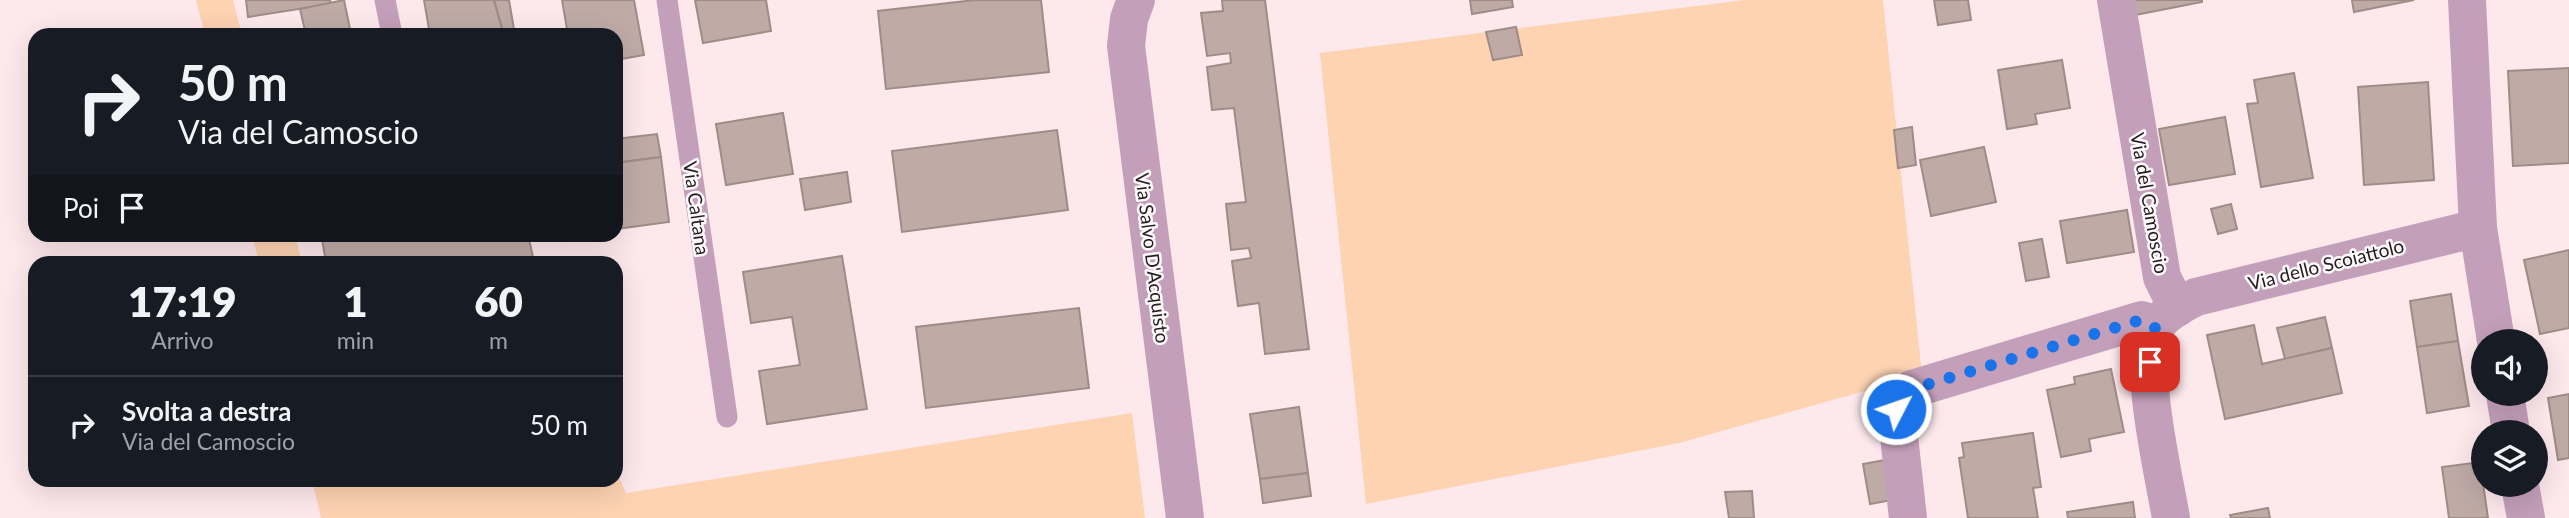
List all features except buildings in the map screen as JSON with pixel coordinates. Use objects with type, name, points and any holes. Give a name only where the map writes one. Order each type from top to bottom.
[{"type":"street","name":"Via Salvo D'Acquisto","points":[[1136,0],[1129,19],[1126,46],[1185,518]]},
{"type":"street","name":"Via del Camoscio","points":[[2116,0],[2162,277],[2166,318]]},
{"type":"street","points":[[2467,0],[2478,228],[2494,329]]},
{"type":"street","name":"Via dello Scoiattolo","points":[[2166,318],[2196,296],[2478,228]]},
{"type":"street","points":[[1908,518],[1896,409],[1912,389],[2141,320],[2166,318]]},
{"type":"street","points":[[2166,318],[2150,344],[2151,380],[2171,518]]},
{"type":"street","points":[[2522,497],[2526,518]]},
{"type":"lane","points":[[385,0],[391,28]]},
{"type":"lane","name":"Via Caltana","points":[[667,0],[727,417]]},
{"type":"shaded area","points":[[196,0],[233,0],[240,28],[203,28]]},
{"type":"shaded area","points":[[1745,0],[1883,0],[1922,375],[1679,443],[1366,504],[1320,53]]},
{"type":"shaded area","points":[[254,242],[297,242],[300,256],[257,256]]},
{"type":"shaded area","points":[[1132,413],[1145,518],[321,518],[314,487],[623,486],[626,493]]},
{"type":"route","points":[[1896,409],[1912,389],[2141,320],[2155,328],[2150,344],[2150,362]]}]
